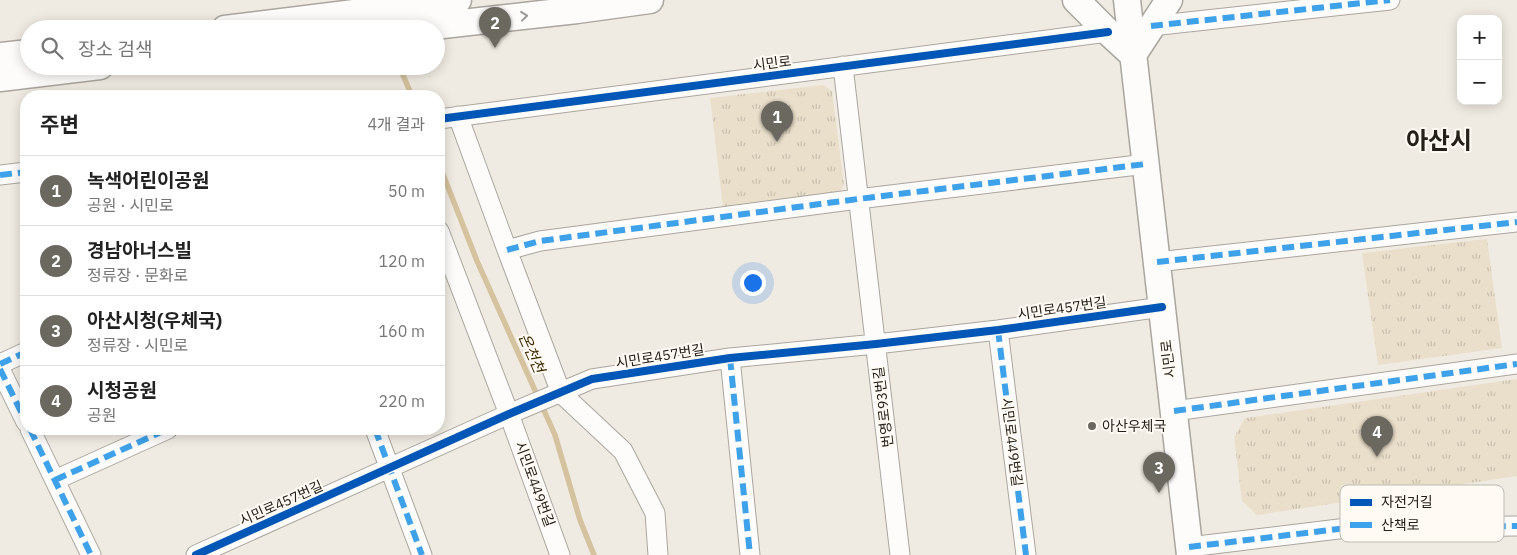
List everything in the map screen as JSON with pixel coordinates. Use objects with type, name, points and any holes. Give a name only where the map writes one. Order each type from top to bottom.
[{"type":"main road","points":[[410,14],[458,0]]},
{"type":"main road","points":[[298,20],[356,13],[410,14],[577,10],[650,0]]},
{"type":"main road","points":[[1076,0],[1133,55],[1169,0]]},
{"type":"main road","name":"시민로","points":[[1127,0],[1190,551]]},
{"type":"main road","points":[[0,56],[20,54]]},
{"type":"main road","points":[[0,78],[25,75]]},
{"type":"street","points":[[1151,26],[1390,0]]},
{"type":"street","name":"시민로","points":[[445,118],[1108,32]]},
{"type":"street","name":"번영로93번길","points":[[843,66],[900,555]]},
{"type":"street","points":[[458,116],[561,393],[623,451],[655,513],[658,555]]},
{"type":"street","points":[[507,250],[540,240],[1146,164]]},
{"type":"street","points":[[0,175],[20,173]]},
{"type":"street","points":[[1157,262],[1517,222]]},
{"type":"street","points":[[445,247],[509,414]]},
{"type":"street","name":"시민로457번길","points":[[196,555],[509,414],[592,380],[730,358],[998,330],[1162,307]]},
{"type":"street","name":"시민로449번길","points":[[998,330],[1026,555]]},
{"type":"street","points":[[0,364],[20,355]]},
{"type":"street","points":[[730,358],[750,555]]},
{"type":"street","points":[[1174,411],[1517,364]]},
{"type":"street","points":[[0,368],[20,410]]},
{"type":"street","name":"시민로449번길","points":[[509,414],[560,555]]},
{"type":"street","points":[[33,435],[91,555]]},
{"type":"street","points":[[54,480],[155,435]]},
{"type":"street","points":[[377,435],[422,555]]},
{"type":"street","points":[[1504,526],[1517,526]]},
{"type":"street","points":[[1190,551],[1340,529]]},
{"type":"green space","points":[[823,85],[832,91],[844,185],[839,193],[723,207],[710,98]]},
{"type":"green space","points":[[1487,239],[1502,348],[1378,365],[1362,253]]},
{"type":"green space","points":[[1517,379],[1517,476],[1457,485],[1340,485],[1340,503],[1257,515],[1242,501],[1234,437],[1245,418]]},
{"type":"waterway","name":"온천천","points":[[403,75],[409,90]]},
{"type":"waterway","name":"온천천","points":[[445,179],[477,261],[555,435],[580,520],[594,555]]},
{"type":"marked path","points":[[1151,26],[1390,0]]},
{"type":"marked path","points":[[507,250],[540,241],[858,199],[1146,164]]},
{"type":"marked path","points":[[0,175],[20,173]]},
{"type":"marked path","points":[[1157,262],[1517,222]]},
{"type":"marked path","points":[[998,330],[1026,555]]},
{"type":"marked path","points":[[0,364],[20,355]]},
{"type":"marked path","points":[[730,358],[750,555]]},
{"type":"marked path","points":[[1174,411],[1517,364]]},
{"type":"marked path","points":[[0,369],[20,410]]},
{"type":"marked path","points":[[33,435],[91,555]]},
{"type":"marked path","points":[[55,480],[155,435]]},
{"type":"marked path","points":[[377,435],[422,555]]},
{"type":"marked path","points":[[1504,526],[1517,526]]},
{"type":"marked path","points":[[1189,547],[1340,529]]},
{"type":"cycle path","points":[[445,118],[1108,32]]},
{"type":"cycle path","points":[[196,555],[509,414],[592,379],[730,358],[998,330],[1162,307]]},
{"type":"place","name":"경남아너스빌","points":[[495,48]]},
{"type":"place","name":"녹색어린이공원","points":[[777,142]]},
{"type":"place","name":"아산우체국","points":[[1092,426]]},
{"type":"place","name":"시청공원","points":[[1377,457]]},
{"type":"place","name":"아산시청(우체국)","points":[[1159,493]]},
{"type":"district","name":"아산시","points":[[1439,140]]}]
